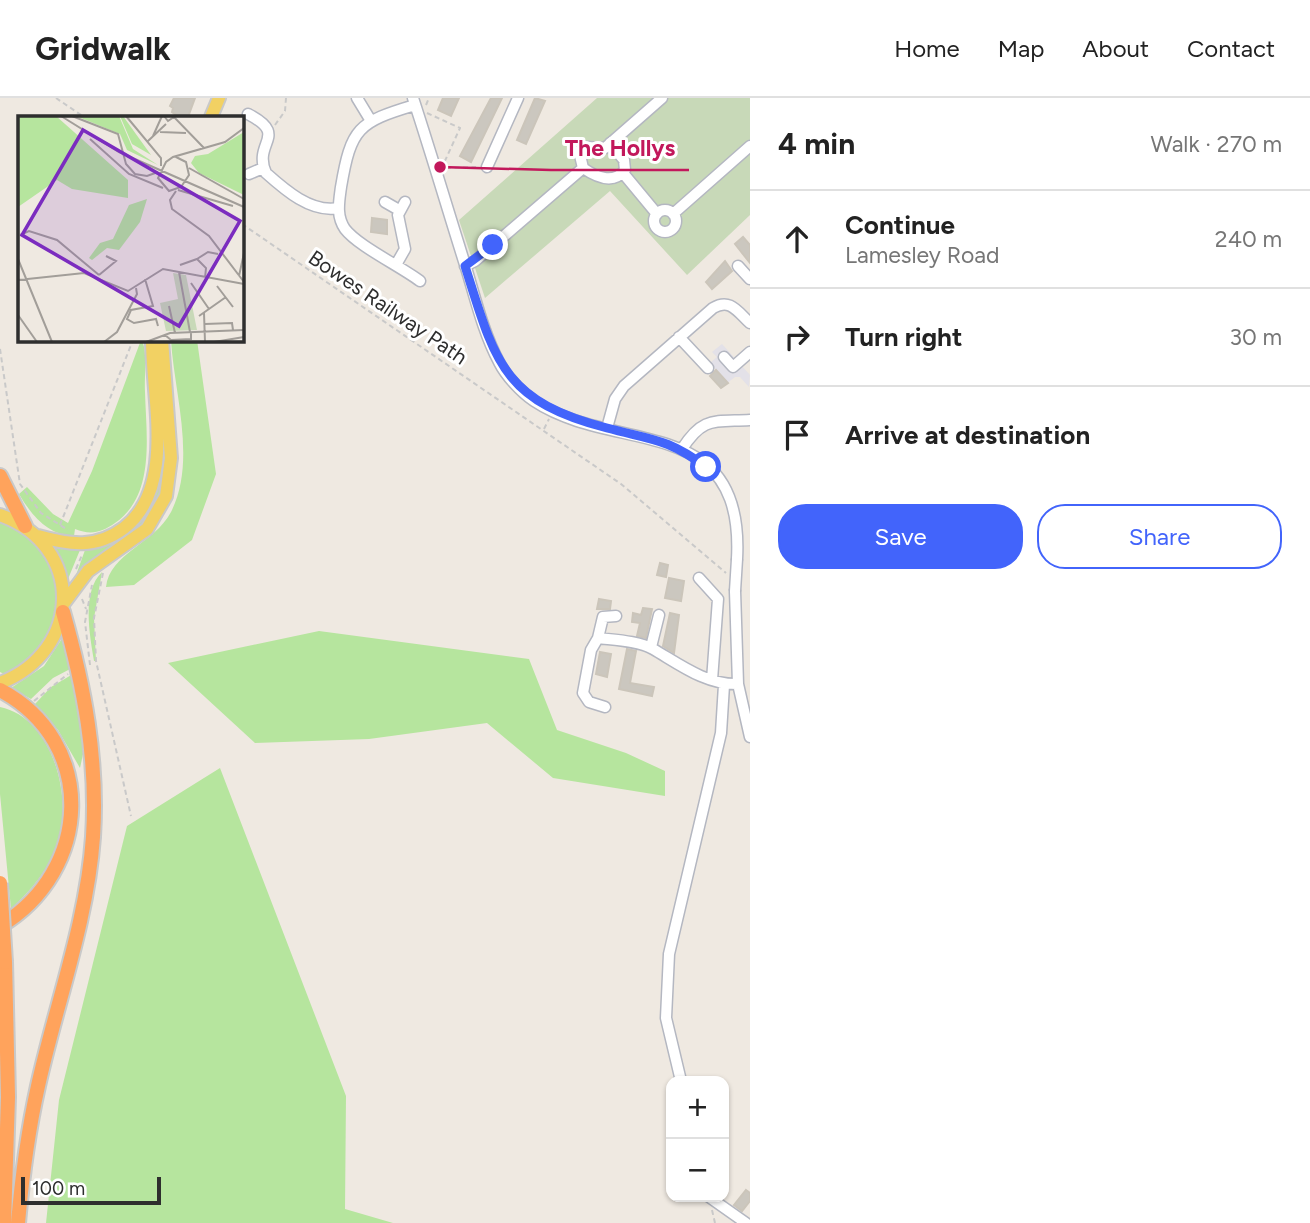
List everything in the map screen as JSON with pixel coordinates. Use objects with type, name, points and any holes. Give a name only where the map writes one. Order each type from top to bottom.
[{"type":"highway","points":[[0,476],[25,526]]},
{"type":"highway","points":[[18,1223],[38,1086],[84,902],[93,839],[90,735],[79,671],[63,607]]},
{"type":"highway","points":[[0,690],[34,715],[55,744],[68,776],[72,808],[68,840],[48,884],[26,908],[0,926]]},
{"type":"highway","points":[[0,882],[8,1097],[4,1223]]},
{"type":"main road","points":[[211,116],[219,98]]},
{"type":"main road","points":[[38,536],[74,544],[103,541],[127,525],[142,509],[152,488],[157,458],[152,341]]},
{"type":"main road","points":[[0,683],[23,673],[40,658],[53,640],[63,607],[88,571],[147,529],[161,507],[169,484],[171,458],[162,341]]},
{"type":"main road","points":[[0,515],[25,526],[38,536],[55,562],[63,607]]},
{"type":"street","points":[[357,98],[371,121]]},
{"type":"street","points":[[487,167],[518,98]]},
{"type":"street","points":[[623,173],[603,179],[583,168],[579,151],[587,147],[605,148],[662,98]]},
{"type":"street","points":[[419,281],[397,263],[347,231],[338,208],[348,149],[357,132],[371,121],[414,101],[465,266],[499,362],[515,384],[534,401],[550,409],[607,428],[664,441],[682,449],[706,467],[733,503],[737,528],[738,684],[750,737]]},
{"type":"street","points":[[248,114],[265,123],[270,135],[263,152],[263,168],[270,177],[313,208],[326,211],[338,208]]},
{"type":"street","points":[[610,144],[624,160],[623,173],[657,214]]},
{"type":"street","points":[[673,214],[750,146]]},
{"type":"street","points":[[249,174],[263,168]]},
{"type":"street","points":[[465,266],[475,261],[583,168]]},
{"type":"street","points":[[385,202],[402,206],[405,249],[397,263]]},
{"type":"street","points":[[657,214],[666,211],[673,214]]},
{"type":"street","points":[[657,214],[654,224],[659,230],[666,232],[675,225],[673,214]]},
{"type":"street","points":[[738,266],[750,279]]},
{"type":"street","points":[[607,428],[615,399],[624,386],[723,302],[730,303],[750,323]]},
{"type":"street","points":[[679,337],[708,368]]},
{"type":"street","points":[[724,357],[733,367],[750,352]]},
{"type":"street","points":[[682,449],[694,429],[709,422],[750,420]]},
{"type":"street","points":[[699,578],[718,598],[712,680]]},
{"type":"street","points":[[651,647],[659,615]]},
{"type":"street","points":[[605,707],[589,702],[583,693],[592,650],[603,617],[616,616]]},
{"type":"street","points":[[598,638],[651,647],[672,662],[712,680],[724,685],[738,684]]},
{"type":"street","points":[[680,1076],[666,1018],[668,954],[721,733],[724,685]]},
{"type":"street","points":[[716,1202],[746,1223]]},
{"type":"path","points":[[56,98],[83,116]]},
{"type":"path","points":[[270,135],[285,111],[286,98]]},
{"type":"path","points":[[429,98],[425,112],[460,128],[443,168],[487,167]]},
{"type":"path","name":"Bowes Railway Path","points":[[243,225],[647,504],[729,576]]},
{"type":"path","points":[[0,349],[22,489],[41,513],[60,526],[133,341]]},
{"type":"path","points":[[543,430],[550,409]]},
{"type":"path","points":[[72,577],[83,553]]},
{"type":"path","points":[[86,609],[103,560]]},
{"type":"path","points":[[103,560],[93,634],[96,661],[131,816]]},
{"type":"path","points":[[81,596],[86,609],[90,669]]},
{"type":"path","points":[[33,701],[53,682],[71,672]]},
{"type":"shaded area","points":[[722,344],[750,375],[749,387],[740,377],[735,377],[721,388],[710,376],[716,370],[710,363],[717,357],[712,352]]},
{"type":"green space","points":[[597,98],[750,98],[750,215],[687,275],[610,191],[485,298],[459,220]]},
{"type":"green space","points":[[142,341],[145,356],[146,463],[137,497],[128,511],[105,529],[86,532],[75,529],[74,536],[65,535],[49,528],[35,517],[19,494],[27,487],[53,514],[68,523],[92,471]]},
{"type":"green space","points":[[171,341],[197,341],[216,474],[192,540],[134,585],[106,587],[115,565],[163,523],[179,492],[182,427]]},
{"type":"green space","points":[[161,422],[166,462],[159,502],[144,525],[75,578],[85,550],[109,543],[127,533],[141,520],[151,505],[161,467]]},
{"type":"green space","points":[[0,521],[26,536],[40,549],[51,566],[57,602],[46,637],[35,652],[4,674],[0,672]]},
{"type":"green space","points":[[55,546],[80,550],[68,579]]},
{"type":"green space","points":[[102,572],[94,618],[94,661],[89,627],[89,602],[95,581]]},
{"type":"green space","points":[[319,631],[529,659],[557,730],[626,753],[665,771],[665,796],[553,778],[487,723],[369,739],[255,743],[168,663]]},
{"type":"green space","points":[[63,637],[72,668],[53,678],[31,699],[11,688],[44,666]]},
{"type":"green space","points":[[73,674],[85,745],[80,768],[58,730],[35,704],[51,687]]},
{"type":"green space","points":[[0,707],[18,714],[34,727],[46,743],[60,783],[63,804],[58,843],[50,862],[32,887],[11,909],[0,794]]},
{"type":"green space","points":[[220,768],[346,1096],[345,1209],[393,1223],[46,1223],[59,1100],[127,826]]},
{"type":"building","points":[[174,98],[195,98],[188,116],[178,116],[170,106]]},
{"type":"building","points":[[443,98],[459,98],[451,116],[438,110]]},
{"type":"building","points":[[491,98],[502,98],[471,162],[460,156]]},
{"type":"building","points":[[535,98],[545,101],[526,144],[517,140]]},
{"type":"building","points":[[372,218],[387,220],[387,234],[371,232]]},
{"type":"building","points":[[743,237],[750,245],[750,263],[735,244]]},
{"type":"building","points":[[725,261],[732,271],[712,289],[706,282]]},
{"type":"building","points":[[716,370],[728,383],[721,388],[710,376]]},
{"type":"building","points":[[660,563],[668,565],[666,577],[657,575]]},
{"type":"building","points":[[669,578],[684,581],[681,601],[665,598]]},
{"type":"building","points":[[599,599],[611,601],[610,609],[597,609]]},
{"type":"building","points":[[643,608],[652,609],[646,638],[637,636],[640,623],[632,622],[633,613],[641,615]]},
{"type":"building","points":[[670,613],[679,615],[674,653],[663,646]]},
{"type":"building","points":[[627,649],[636,651],[630,683],[654,687],[652,696],[619,689]]},
{"type":"building","points":[[600,652],[611,654],[607,677],[596,674]]},
{"type":"building","points":[[746,1190],[750,1193],[750,1201],[742,1211],[734,1205]]},
{"type":"place","name":"The Hollys","points":[[440,167]]},
{"type":"route","points":[[493,245],[465,266],[499,362],[515,384],[534,401],[560,414],[664,441],[682,449],[706,467]]}]
